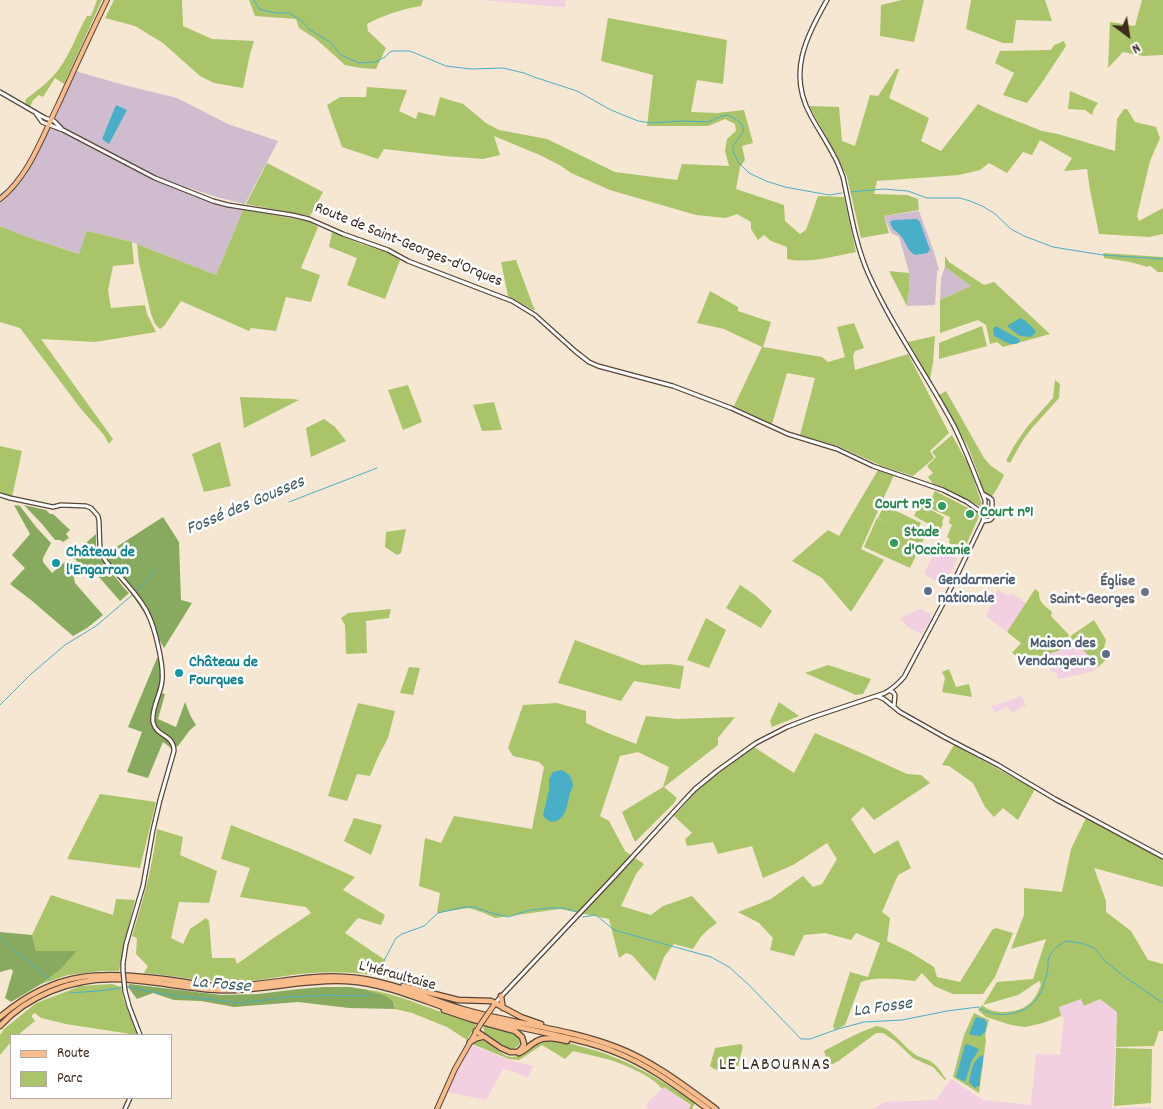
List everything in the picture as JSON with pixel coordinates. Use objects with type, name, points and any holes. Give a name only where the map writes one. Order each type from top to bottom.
[{"type":"highway","name":"L'Héraultaise","points":[[0,1017],[21,1000],[55,983],[94,975],[128,975],[214,986],[323,981],[364,983],[380,986],[480,1018],[579,1040],[605,1048],[651,1069],[716,1109]]},
{"type":"highway","points":[[289,982],[322,975],[363,976],[458,1000],[491,1001],[520,1017],[586,1038]]},
{"type":"highway","name":"L'Héraultaise","points":[[0,1026],[26,1004],[39,996],[68,985],[95,980],[129,980],[214,990],[235,990],[322,976],[346,977],[401,988],[484,1015],[586,1038],[617,1048],[639,1057],[665,1073],[697,1098]]},
{"type":"highway","points":[[289,982],[328,982],[382,989],[413,998],[462,1017],[516,1031],[523,1039],[524,1044],[518,1052],[510,1052],[484,1037],[470,1042]]},
{"type":"highway","points":[[501,996],[503,1008]]},
{"type":"highway","points":[[478,1028],[484,1037],[505,1053],[513,1055],[519,1054],[541,1039],[551,1039],[569,1041],[615,1053],[651,1069]]},
{"type":"highway","name":"L'Héraultaise","points":[[703,1102],[708,1109]]},
{"type":"main road","points":[[0,199],[22,176],[107,0]]},
{"type":"main road","points":[[437,1109],[455,1069],[494,1004]]},
{"type":"street","points":[[826,0],[804,48],[800,66],[803,100],[839,166],[861,254],[868,274],[953,425],[964,447],[982,494],[987,499],[992,500],[993,516],[990,520],[985,518],[979,509]]},
{"type":"street","points":[[0,92],[35,112],[41,121],[48,125]]},
{"type":"street","name":"Route de Saint-Georges-d'Orques","points":[[35,112],[55,122],[63,130]]},
{"type":"street","name":"Route de Saint-Georges-d'Orques","points":[[48,125],[63,130],[155,178],[213,201],[309,219],[388,250],[408,261],[499,295],[535,315],[582,356],[598,366],[672,386],[731,408],[788,434],[837,449],[873,466],[943,490],[979,509]]},
{"type":"street","points":[[0,495],[53,507],[61,505],[86,506],[95,511],[99,522],[102,554],[107,563],[139,599],[148,614],[157,644],[163,680],[154,708],[153,719],[155,728],[172,740],[174,751],[153,830],[144,886],[126,944],[123,971],[125,991],[140,1034]]},
{"type":"street","points":[[884,699],[904,677],[934,622],[985,518],[987,499]]},
{"type":"street","points":[[979,509],[985,509]]},
{"type":"street","points":[[494,1004],[680,804],[717,771],[756,743],[787,727],[889,692]]},
{"type":"street","points":[[889,692],[895,696],[894,707]]},
{"type":"street","points":[[876,696],[884,699],[900,712],[946,738],[1163,857]]},
{"type":"street","points":[[889,702],[894,700]]},
{"type":"shaded area","points":[[483,0],[566,0],[565,7],[560,7]]},
{"type":"shaded area","points":[[75,71],[177,98],[228,124],[278,141],[245,204],[167,181],[137,168],[96,146],[94,148],[155,180],[212,202],[243,210],[216,275],[132,242],[87,231],[80,254],[0,226],[0,201],[8,196],[23,178]]},
{"type":"shaded area","points":[[919,211],[939,270],[937,271],[935,305],[907,306],[909,272],[899,237],[891,233],[884,216]]},
{"type":"shaded area","points":[[945,267],[971,286],[940,300],[941,278]]},
{"type":"shaded area","points":[[941,549],[954,554],[957,559],[945,586],[924,574],[933,555],[937,557]]},
{"type":"shaded area","points":[[998,589],[1008,596],[1010,593],[1013,594],[1026,603],[1007,632],[986,616]]},
{"type":"shaded area","points":[[923,609],[926,613],[930,612],[931,619],[921,634],[908,627],[900,618]]},
{"type":"shaded area","points":[[1072,645],[1079,645],[1098,667],[1091,672],[1058,679],[1056,672],[1051,672],[1047,654]]},
{"type":"shaded area","points":[[1021,696],[1026,705],[1012,713],[1007,706],[995,713],[991,706],[1003,703]]},
{"type":"shaded area","points":[[1082,999],[1085,1006],[1100,999],[1117,1012],[1112,1108],[1150,1107],[1151,1109],[872,1109],[885,1102],[936,1100],[951,1079],[983,1100],[1031,1105],[1036,1054],[1060,1055],[1064,1018],[1061,1016],[1059,1007]]},
{"type":"shaded area","points":[[472,1045],[509,1060],[533,1066],[528,1078],[503,1069],[486,1100],[447,1092]]},
{"type":"shaded area","points":[[664,1087],[691,1106],[689,1109],[649,1109],[645,1105]]},
{"type":"green space","points":[[97,0],[102,0],[64,84],[55,78],[43,97],[39,95],[33,100],[30,107],[25,102],[26,99],[59,69],[87,16],[91,16]]},
{"type":"green space","points":[[114,0],[182,0],[183,26],[212,39],[254,41],[243,88],[214,83],[200,76],[163,43],[135,26],[105,18]]},
{"type":"green space","points":[[249,0],[423,0],[421,6],[393,13],[367,24],[368,31],[386,48],[376,69],[345,65],[316,39],[299,28],[296,19],[255,16]]},
{"type":"green space","points":[[902,0],[924,0],[914,42],[880,36],[881,5]]},
{"type":"green space","points":[[971,0],[1045,0],[1052,21],[1016,20],[1013,43],[1003,43],[966,29]]},
{"type":"green space","points":[[1142,0],[1163,0],[1163,55],[1143,56],[1123,52],[1108,68],[1110,22],[1135,26]]},
{"type":"green space","points":[[608,18],[727,40],[723,84],[697,80],[691,112],[717,113],[744,110],[753,143],[742,146],[745,160],[740,167],[736,189],[784,205],[785,221],[800,234],[806,230],[818,196],[844,197],[856,252],[804,261],[787,259],[787,247],[771,241],[764,235],[758,240],[751,229],[751,222],[737,214],[726,218],[696,215],[610,190],[571,173],[542,156],[494,136],[500,155],[483,159],[384,149],[378,159],[342,147],[327,105],[340,97],[366,97],[367,87],[407,90],[399,111],[416,119],[418,112],[435,116],[440,97],[463,104],[486,123],[499,130],[547,139],[615,172],[677,180],[682,164],[729,166],[725,151],[727,139],[736,131],[735,124],[725,119],[708,126],[647,126],[653,75],[601,61]]},
{"type":"green space","points":[[1064,41],[1066,46],[1027,103],[1003,95],[1014,73],[995,63],[1000,51],[1051,50],[1054,45]]},
{"type":"green space","points":[[896,69],[899,69],[889,98],[929,118],[921,141],[941,151],[978,104],[1042,131],[1115,151],[1117,119],[1124,109],[1127,109],[1135,122],[1156,127],[1160,138],[1150,161],[1137,216],[1139,221],[1163,208],[1163,234],[1149,237],[1099,234],[1087,169],[1064,171],[1072,158],[1040,140],[1032,155],[1023,152],[1007,173],[989,163],[980,170],[959,175],[877,181],[874,194],[907,195],[918,199],[919,210],[884,216],[889,233],[861,238],[847,177],[809,106],[839,107],[842,141],[855,146],[870,95],[878,96]]},
{"type":"green space","points":[[1070,91],[1098,103],[1092,115],[1085,110],[1068,109]]},
{"type":"green space","points":[[267,163],[323,192],[310,216],[246,204]]},
{"type":"green space","points":[[243,210],[308,221],[318,227],[301,268],[320,275],[311,302],[286,297],[276,331],[251,328],[249,331],[181,301],[160,329],[155,324],[151,314],[139,263],[137,244],[216,275]]},
{"type":"green space","points":[[0,226],[79,254],[87,231],[132,242],[134,264],[113,266],[108,290],[111,308],[145,305],[147,314],[156,332],[95,342],[41,339],[113,439],[109,444],[104,435],[81,409],[20,328],[0,322]]},
{"type":"green space","points":[[332,232],[387,252],[400,260],[385,299],[347,285],[357,258],[329,247]]},
{"type":"green space","points":[[1103,253],[1163,257],[1163,272],[1158,272],[1149,265],[1148,267],[1104,258]]},
{"type":"green space","points":[[945,256],[949,262],[984,285],[994,282],[1050,334],[1003,347],[997,342],[990,344],[986,325],[978,320],[940,333],[940,300],[971,286],[945,267]]},
{"type":"green space","points":[[516,260],[535,311],[508,296],[501,262]]},
{"type":"green space","points":[[889,271],[909,273],[907,306]]},
{"type":"green space","points":[[710,291],[738,307],[738,311],[771,322],[763,347],[822,357],[828,362],[845,357],[837,327],[854,323],[864,348],[855,351],[853,356],[855,370],[908,354],[949,433],[930,451],[934,458],[913,476],[882,466],[838,446],[800,435],[815,378],[787,373],[772,424],[734,406],[762,347],[724,329],[697,323]]},
{"type":"green space","points":[[982,326],[987,346],[939,359],[939,343]]},
{"type":"green space","points":[[935,336],[933,362],[930,380],[908,342]]},
{"type":"green space","points":[[1055,380],[1060,384],[1059,398],[1032,428],[1010,463],[1006,461],[1027,427],[1053,398]]},
{"type":"green space","points":[[408,385],[422,422],[403,430],[388,390]]},
{"type":"green space","points":[[946,391],[984,458],[1004,475],[992,496],[987,495],[980,487],[980,478],[968,447],[939,397],[939,395]]},
{"type":"green space","points":[[240,397],[293,399],[299,400],[244,428]]},
{"type":"green space","points":[[494,402],[502,430],[482,431],[473,405]]},
{"type":"green space","points":[[324,419],[335,427],[346,441],[311,457],[306,428]]},
{"type":"green space","points":[[952,435],[970,468],[982,505],[981,507],[933,484],[928,477],[933,473],[927,466],[936,457],[932,452]]},
{"type":"green space","points":[[220,442],[231,486],[204,492],[192,454]]},
{"type":"green space","points":[[0,446],[22,451],[12,497],[0,492]]},
{"type":"green space","points":[[878,470],[894,475],[861,549],[884,560],[851,612],[822,578],[792,561],[828,530],[839,536]]},
{"type":"green space","points":[[935,491],[980,514],[964,550],[949,543],[950,539],[947,537],[952,525],[949,523],[950,517],[927,507]]},
{"type":"green space","points":[[920,504],[944,517],[940,530],[914,516]]},
{"type":"green space","points":[[14,505],[20,506],[51,543],[43,558],[43,562],[52,573],[66,561],[72,567],[75,583],[103,615],[73,636],[10,584],[25,568],[12,555],[30,534]]},
{"type":"green space","points":[[24,505],[46,510],[53,514],[70,530],[66,534],[69,538],[63,542],[55,540]]},
{"type":"green space","name":"Stade d'Occitanie","points":[[884,505],[921,523],[915,535],[924,539],[910,568],[864,547],[877,518],[894,525],[878,518]]},
{"type":"green space","points":[[163,517],[179,542],[181,600],[192,603],[164,648],[131,593],[106,565],[129,593],[120,601],[92,569],[71,556],[96,534],[96,553],[101,560],[107,553]]},
{"type":"green space","points":[[406,529],[401,553],[397,555],[385,547],[386,532]]},
{"type":"green space","points":[[740,585],[755,595],[772,611],[761,628],[726,608]]},
{"type":"green space","points":[[1035,589],[1039,592],[1042,604],[1052,612],[1051,616],[1069,635],[1067,648],[1042,656],[1020,658],[1012,653],[1021,643],[1007,632]]},
{"type":"green space","points":[[391,609],[389,618],[366,621],[367,653],[346,654],[345,625],[341,618],[348,613]]},
{"type":"green space","points":[[706,618],[726,630],[709,668],[687,660]]},
{"type":"green space","points":[[1094,620],[1106,640],[1101,651],[1107,659],[1098,667],[1079,645],[1072,645],[1068,641],[1072,635]]},
{"type":"green space","points":[[575,640],[642,665],[669,664],[684,666],[680,689],[634,681],[621,701],[558,683]]},
{"type":"green space","points":[[163,657],[164,678],[161,693],[165,694],[158,719],[176,727],[185,702],[196,725],[178,746],[171,748],[163,742],[148,778],[127,772],[142,732],[128,727],[157,658]]},
{"type":"green space","points":[[828,665],[871,679],[863,694],[856,695],[805,673]]},
{"type":"green space","points":[[409,667],[420,668],[413,695],[400,693]]},
{"type":"green space","points":[[949,669],[956,687],[969,684],[972,697],[942,692],[945,678],[942,672]]},
{"type":"green space","points":[[779,702],[799,716],[772,727],[770,721]]},
{"type":"green space","points":[[358,703],[395,711],[388,738],[370,776],[357,774],[347,801],[328,796]]},
{"type":"green space","points":[[557,703],[586,711],[586,723],[636,744],[646,716],[677,719],[735,717],[718,738],[718,745],[664,787],[677,798],[635,842],[622,812],[663,787],[669,767],[638,752],[620,756],[600,816],[609,821],[625,851],[644,864],[636,874],[621,906],[651,915],[663,906],[692,896],[717,923],[703,934],[693,949],[674,944],[664,957],[655,981],[632,955],[626,953],[619,958],[609,919],[560,909],[495,918],[469,908],[437,913],[440,893],[419,886],[425,838],[441,843],[454,816],[532,829],[544,767],[539,762],[513,756],[508,748],[523,705]]},
{"type":"green space","points":[[815,733],[907,774],[921,775],[930,783],[874,820],[863,807],[851,819],[874,854],[898,840],[911,868],[898,875],[882,912],[890,918],[887,941],[910,952],[934,967],[937,977],[960,982],[992,930],[996,928],[1013,933],[995,977],[983,994],[953,994],[934,986],[922,973],[915,981],[867,980],[861,982],[845,1025],[835,1030],[833,1026],[850,972],[868,977],[880,943],[856,933],[851,940],[825,933],[804,935],[794,956],[770,950],[773,938],[759,923],[738,912],[771,899],[803,876],[813,887],[822,884],[837,859],[827,843],[793,865],[763,878],[752,846],[718,854],[713,842],[687,846],[685,839],[692,833],[674,816],[697,791],[754,747],[794,773]]},
{"type":"green space","points":[[954,745],[1035,789],[1018,820],[1003,808],[994,817],[985,807],[973,783],[949,766],[942,765]]},
{"type":"green space","points":[[100,794],[156,802],[140,868],[67,859]]},
{"type":"green space","points":[[354,818],[382,825],[371,855],[344,841]]},
{"type":"green space","points":[[1086,818],[1113,831],[1163,860],[1163,887],[1094,868],[1106,901],[1106,912],[1131,931],[1148,960],[1163,964],[1163,1031],[1159,1031],[1154,1046],[1116,1047],[1117,1012],[1100,999],[1084,1006],[1081,999],[1059,1007],[1061,1016],[1025,1027],[1011,1025],[986,1017],[978,1010],[982,1005],[987,1009],[996,1011],[1018,1010],[1028,1005],[1039,991],[1041,984],[1039,981],[1018,995],[983,1005],[997,982],[1033,979],[1046,939],[1011,949],[1024,915],[1024,888],[1062,892],[1071,849]]},
{"type":"green space","points":[[231,825],[355,877],[343,890],[385,915],[381,925],[358,918],[345,933],[385,960],[385,977],[348,973],[322,973],[297,974],[246,982],[228,982],[144,973],[148,966],[136,954],[137,938],[132,936],[147,883],[157,829],[183,837],[180,855],[217,871],[209,903],[179,902],[171,938],[183,944],[190,929],[206,918],[209,921],[212,958],[235,958],[237,964],[311,913],[306,907],[240,897],[250,868],[221,859]]},
{"type":"green space","points":[[51,895],[113,915],[116,899],[135,900],[119,971],[68,975],[41,984],[60,970],[77,951],[36,951],[32,935]]},
{"type":"green space","points":[[0,932],[32,935],[36,951],[77,951],[60,970],[11,1002],[5,998],[13,971],[11,969],[0,972]]},
{"type":"green space","points":[[112,984],[121,987],[124,1001],[137,1034],[66,1024],[41,1018],[35,1013],[32,1017],[35,1021],[19,1034],[10,1034],[10,1043],[0,1055],[0,1035],[4,1029],[36,1003],[81,986]]},
{"type":"green space","points":[[129,984],[221,995],[258,994],[324,987],[350,987],[369,990],[386,996],[392,1001],[395,1009],[349,1008],[298,1002],[234,1007],[201,1001],[174,1000],[153,993],[137,999],[128,987]]},
{"type":"green space","points":[[369,990],[396,996],[477,1023],[467,1040],[447,1027],[412,1013],[395,1009],[395,1004]]},
{"type":"green space","points":[[974,1013],[989,1020],[985,1035],[986,1040],[979,1093],[953,1077],[964,1035]]},
{"type":"green space","points":[[485,1026],[511,1032],[516,1035],[520,1043],[515,1048],[508,1048],[485,1033],[483,1028]]},
{"type":"green space","points":[[877,1026],[888,1030],[914,1054],[932,1063],[946,1079],[933,1067],[913,1058],[895,1041],[883,1033],[876,1033],[829,1066],[824,1051],[856,1034]]},
{"type":"green space","points":[[477,1040],[486,1042],[506,1056],[511,1057],[515,1057],[544,1042],[564,1042],[625,1062],[640,1069],[695,1103],[692,1109],[689,1109],[691,1105],[664,1087],[662,1089],[645,1075],[607,1059],[573,1051],[565,1059],[542,1045],[519,1060],[509,1059],[472,1044]]},
{"type":"green space","points":[[741,1044],[743,1047],[738,1066],[720,1071],[710,1066],[715,1048]]},
{"type":"green space","points":[[1116,1048],[1152,1049],[1151,1103],[1114,1106]]},
{"type":"water","points":[[116,105],[127,110],[109,144],[102,139]]},
{"type":"water","points":[[917,219],[920,222],[930,250],[927,253],[915,255],[910,251],[902,237],[893,229],[890,222],[894,220]]},
{"type":"water","points":[[1020,318],[1025,320],[1036,332],[1031,337],[1020,336],[1007,326]]},
{"type":"water","points":[[996,326],[1019,339],[1020,342],[1010,344],[994,336],[993,329]]},
{"type":"water","points":[[561,770],[570,776],[573,786],[566,811],[560,819],[554,822],[547,820],[543,815],[549,790],[549,779],[553,772]]},
{"type":"water","points":[[976,1017],[984,1019],[987,1023],[985,1032],[981,1036],[969,1034]]},
{"type":"water","points":[[967,1044],[979,1050],[972,1060],[965,1082],[956,1077],[965,1045]]},
{"type":"water","points":[[983,1055],[980,1085],[975,1088],[969,1083],[971,1071],[976,1060]]},
{"type":"waterway","points":[[254,0],[259,9],[276,13],[289,13],[301,20],[310,30],[330,42],[341,55],[359,63],[375,62],[393,51],[410,51],[446,66],[471,69],[503,68],[524,73],[577,91],[611,110],[638,121],[651,123],[708,122],[728,115],[742,125],[744,131],[733,146],[733,151],[738,162],[749,173],[785,187],[829,195],[842,193]]},
{"type":"waterway","points":[[851,192],[883,189],[908,191],[927,198],[960,198],[982,206],[994,213],[1011,229],[1024,236],[1053,247],[1103,255],[1163,259]]},
{"type":"waterway","points":[[0,195],[6,190]]},
{"type":"waterway","name":"Fossé des Gousses","points":[[289,502],[377,468]]},
{"type":"waterway","name":"Fossé des Gousses","points":[[0,705],[31,674],[65,645],[96,626],[137,591],[155,569]]},
{"type":"waterway","name":"La Fosse","points":[[379,970],[396,938],[424,926],[438,913],[464,907],[475,907],[508,917],[530,910],[549,908],[564,908],[577,912]]},
{"type":"waterway","name":"La Fosse","points":[[583,917],[596,915],[614,930],[711,957],[729,967],[801,1039],[810,1039],[864,1022],[902,1020],[947,1011],[978,1007],[985,1011],[1004,1015],[1024,1010],[1035,1001],[1042,989],[1048,971],[1049,957],[1052,952],[1066,941],[1081,943],[1094,948],[1106,962],[1163,1003]]},
{"type":"waterway","name":"La Fosse","points":[[0,937],[50,980]]},
{"type":"waterway","name":"La Fosse","points":[[70,993],[127,987],[170,995],[240,1003],[289,997],[370,995]]},
{"type":"place","name":"Court n°5","points":[[942,506]]},
{"type":"place","name":"Court n°1","points":[[970,514]]},
{"type":"place","name":"Stade d'Occitanie","points":[[894,543]]},
{"type":"place","name":"Château de l'Engarran","points":[[56,563]]},
{"type":"place","name":"Gendarmerie nationale","points":[[928,591]]},
{"type":"place","name":"Église Saint-Georges","points":[[1145,592]]},
{"type":"place","name":"Maison des Vendangeurs","points":[[1106,654]]},
{"type":"place","name":"Château de Fourques","points":[[179,673]]},
{"type":"district","name":"LE LABOURNAS","points":[[775,1067]]}]
